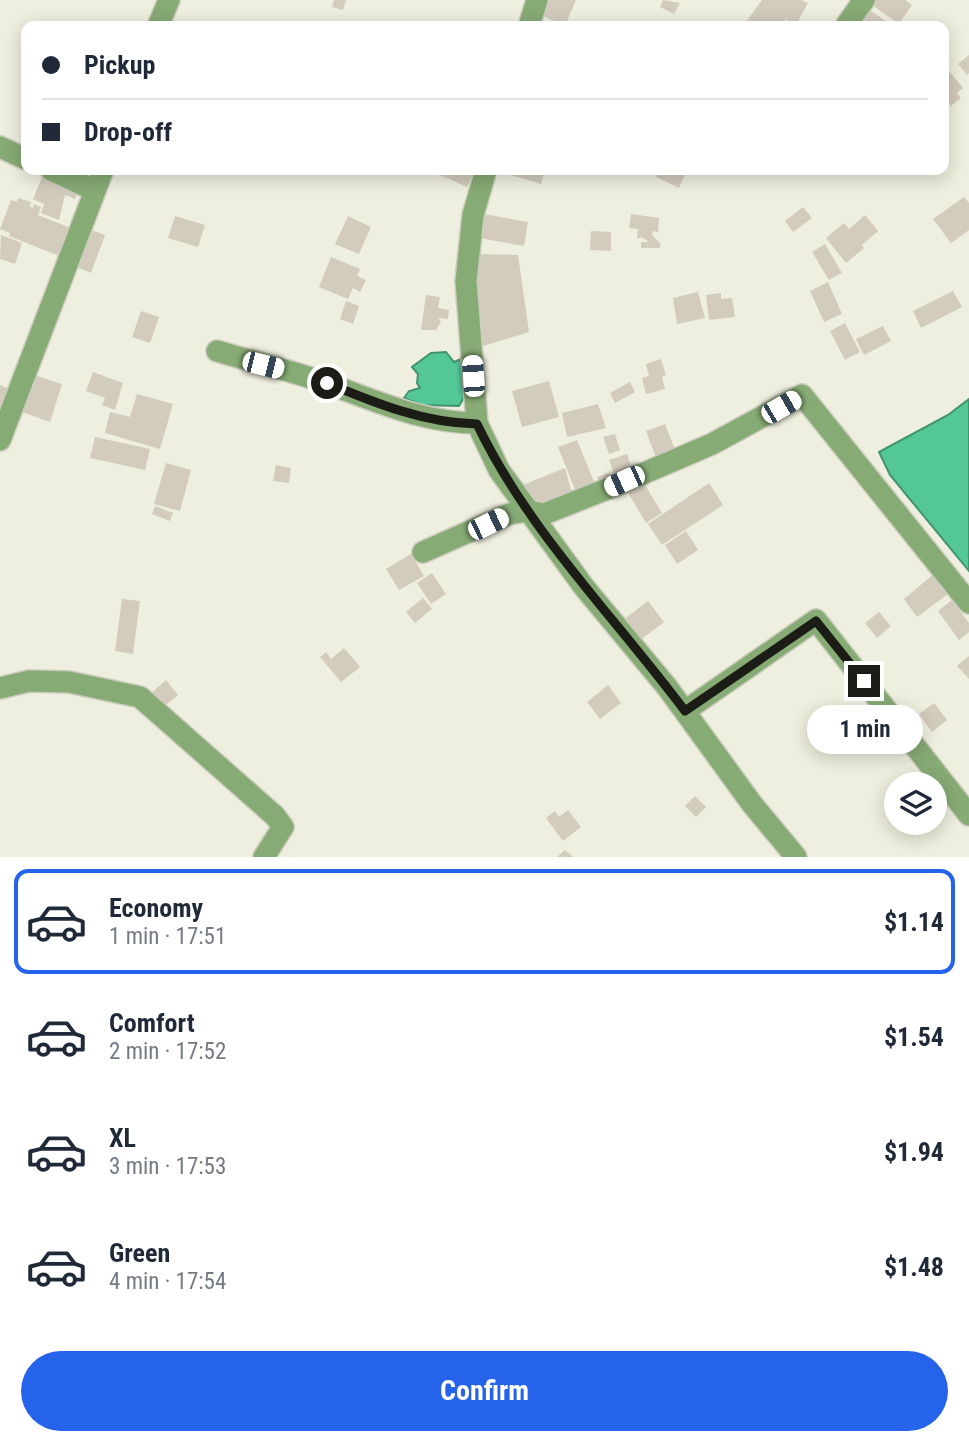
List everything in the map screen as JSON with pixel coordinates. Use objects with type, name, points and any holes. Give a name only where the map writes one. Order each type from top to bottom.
[{"type":"street","points":[[160,21],[169,0]]},
{"type":"street","points":[[531,21],[537,0]]},
{"type":"street","points":[[849,21],[863,0]]},
{"type":"street","points":[[0,147],[21,157]]},
{"type":"street","points":[[62,175],[94,190]]},
{"type":"street","points":[[0,440],[101,175]]},
{"type":"street","points":[[485,175],[474,215],[466,281],[477,424],[499,470],[528,511],[584,587],[685,711],[752,804],[796,857]]},
{"type":"street","points":[[216,351],[296,373],[416,415],[448,423],[477,424]]},
{"type":"street","points":[[423,552],[509,514],[528,511],[544,514],[607,489],[712,444],[802,395],[969,603]]},
{"type":"street","points":[[685,711],[816,621],[969,815]]},
{"type":"street","points":[[0,688],[29,681],[69,682],[140,697],[275,816],[283,827],[264,857]]},
{"type":"shaded area","points":[[446,352],[454,362],[461,359],[465,370],[466,389],[459,406],[422,405],[404,398],[409,391],[420,388],[417,383],[418,374],[412,367],[431,353]]},
{"type":"shaded area","points":[[969,399],[969,571],[890,475],[879,452],[948,415]]},
{"type":"building","points":[[334,0],[346,0],[343,10],[332,7]]},
{"type":"building","points":[[544,0],[576,0],[567,21],[554,21],[539,14]]},
{"type":"building","points":[[663,0],[680,3],[674,14],[660,7]]},
{"type":"building","points":[[762,0],[802,0],[808,3],[798,21],[786,20],[789,15],[784,21],[747,21]]},
{"type":"building","points":[[865,0],[905,0],[912,5],[901,21],[895,21]]},
{"type":"building","points":[[865,7],[886,21],[857,21]]},
{"type":"building","points":[[969,55],[969,73],[967,75],[958,64]]},
{"type":"building","points":[[949,71],[963,88],[957,93],[961,98],[951,106]]},
{"type":"building","points":[[43,175],[51,175],[80,188],[75,199],[65,195],[59,220],[41,213],[44,204],[33,199]]},
{"type":"building","points":[[440,175],[473,175],[467,187]]},
{"type":"building","points":[[511,175],[544,175],[541,184]]},
{"type":"building","points":[[657,175],[685,175],[679,188],[656,177]]},
{"type":"building","points":[[964,197],[969,203],[969,230],[951,243],[933,219]]},
{"type":"building","points":[[18,198],[31,202],[30,207],[33,208],[34,204],[41,207],[38,215],[73,229],[62,257],[9,236],[10,233],[0,229],[11,200],[17,202]]},
{"type":"building","points":[[803,207],[812,218],[793,232],[785,221]]},
{"type":"building","points":[[478,213],[528,222],[524,246],[474,237]]},
{"type":"building","points":[[631,214],[659,218],[658,232],[653,231],[652,235],[660,243],[660,248],[641,248],[641,242],[649,242],[642,237],[637,239],[638,229],[629,228]]},
{"type":"building","points":[[865,215],[878,231],[862,245],[864,248],[846,263],[826,238],[844,223],[849,229]]},
{"type":"building","points":[[175,216],[205,225],[198,247],[168,238]]},
{"type":"building","points":[[348,216],[371,227],[359,254],[335,244]]},
{"type":"building","points":[[88,229],[105,235],[91,273],[74,266]]},
{"type":"building","points":[[591,231],[611,232],[611,251],[590,250]]},
{"type":"building","points":[[1,235],[22,243],[15,264],[0,259]]},
{"type":"building","points":[[825,244],[842,273],[829,280],[812,252]]},
{"type":"building","points":[[475,254],[518,255],[529,332],[477,348]]},
{"type":"building","points":[[331,257],[360,269],[357,276],[366,280],[360,292],[353,288],[348,299],[319,287]]},
{"type":"building","points":[[828,282],[842,314],[824,322],[810,291]]},
{"type":"building","points":[[953,291],[962,307],[921,328],[913,311]]},
{"type":"building","points":[[698,292],[705,318],[677,324],[673,298]]},
{"type":"building","points":[[721,293],[721,299],[732,298],[735,317],[709,320],[706,295]]},
{"type":"building","points":[[426,295],[440,297],[438,308],[449,310],[448,319],[438,318],[441,322],[436,330],[421,330]]},
{"type":"building","points":[[346,301],[359,306],[353,324],[340,319]]},
{"type":"building","points":[[141,311],[159,317],[150,343],[132,337]]},
{"type":"building","points":[[845,323],[860,352],[845,360],[830,331]]},
{"type":"building","points":[[883,326],[891,341],[864,355],[856,339]]},
{"type":"building","points":[[661,359],[666,375],[662,377],[665,389],[646,394],[642,378],[649,376],[646,364]]},
{"type":"building","points":[[93,372],[123,383],[115,410],[102,405],[105,398],[86,391]]},
{"type":"building","points":[[34,375],[62,384],[50,422],[22,412]]},
{"type":"building","points":[[549,381],[559,417],[522,427],[512,391]]},
{"type":"building","points":[[630,382],[635,392],[615,403],[610,393]]},
{"type":"building","points":[[0,385],[9,389],[0,411]]},
{"type":"building","points":[[137,394],[173,404],[160,449],[105,433],[110,412],[130,417]]},
{"type":"building","points":[[598,404],[606,428],[567,437],[562,413]]},
{"type":"building","points":[[665,424],[675,450],[656,458],[646,431]]},
{"type":"building","points":[[615,434],[620,450],[609,454],[603,437]]},
{"type":"building","points":[[95,437],[150,449],[145,470],[90,458]]},
{"type":"building","points":[[577,440],[597,489],[578,497],[558,447]]},
{"type":"building","points":[[627,454],[633,474],[616,479],[609,460]]},
{"type":"building","points":[[166,463],[191,470],[180,511],[154,504]]},
{"type":"building","points":[[276,465],[291,468],[289,483],[273,481]]},
{"type":"building","points":[[565,468],[573,497],[537,510],[518,487]]},
{"type":"building","points":[[609,473],[613,483],[600,487],[597,477]]},
{"type":"building","points":[[640,477],[662,513],[646,523],[624,486]]},
{"type":"building","points":[[709,483],[723,505],[662,545],[648,524]]},
{"type":"building","points":[[155,506],[173,513],[170,521],[152,514]]},
{"type":"building","points":[[686,531],[698,550],[677,564],[665,545]]},
{"type":"building","points":[[411,554],[424,576],[399,590],[386,569]]},
{"type":"building","points":[[936,572],[952,591],[917,617],[904,599]]},
{"type":"building","points":[[432,573],[446,594],[431,604],[417,583]]},
{"type":"building","points":[[423,598],[432,609],[415,623],[406,612]]},
{"type":"building","points":[[122,599],[140,601],[133,654],[115,651]]},
{"type":"building","points":[[952,600],[969,623],[969,632],[959,640],[938,611]]},
{"type":"building","points":[[648,601],[664,622],[639,641],[623,620]]},
{"type":"building","points":[[879,612],[891,626],[877,638],[865,623]]},
{"type":"building","points":[[344,648],[360,667],[341,682],[320,657],[326,652],[331,659]]},
{"type":"building","points":[[969,656],[969,679],[957,666]]},
{"type":"building","points":[[166,680],[178,695],[162,708],[150,694]]},
{"type":"building","points":[[608,685],[621,703],[600,719],[587,702]]},
{"type":"building","points":[[934,703],[947,720],[932,732],[919,714]]},
{"type":"building","points":[[695,796],[706,807],[696,817],[685,806]]},
{"type":"building","points":[[568,810],[581,827],[563,841],[546,818],[555,811],[559,817]]},
{"type":"building","points":[[565,850],[573,857],[557,857]]},
{"type":"route","points":[[327,383],[416,415],[448,423],[477,424],[499,470],[528,511],[584,587],[685,711],[816,621],[864,681]]}]
